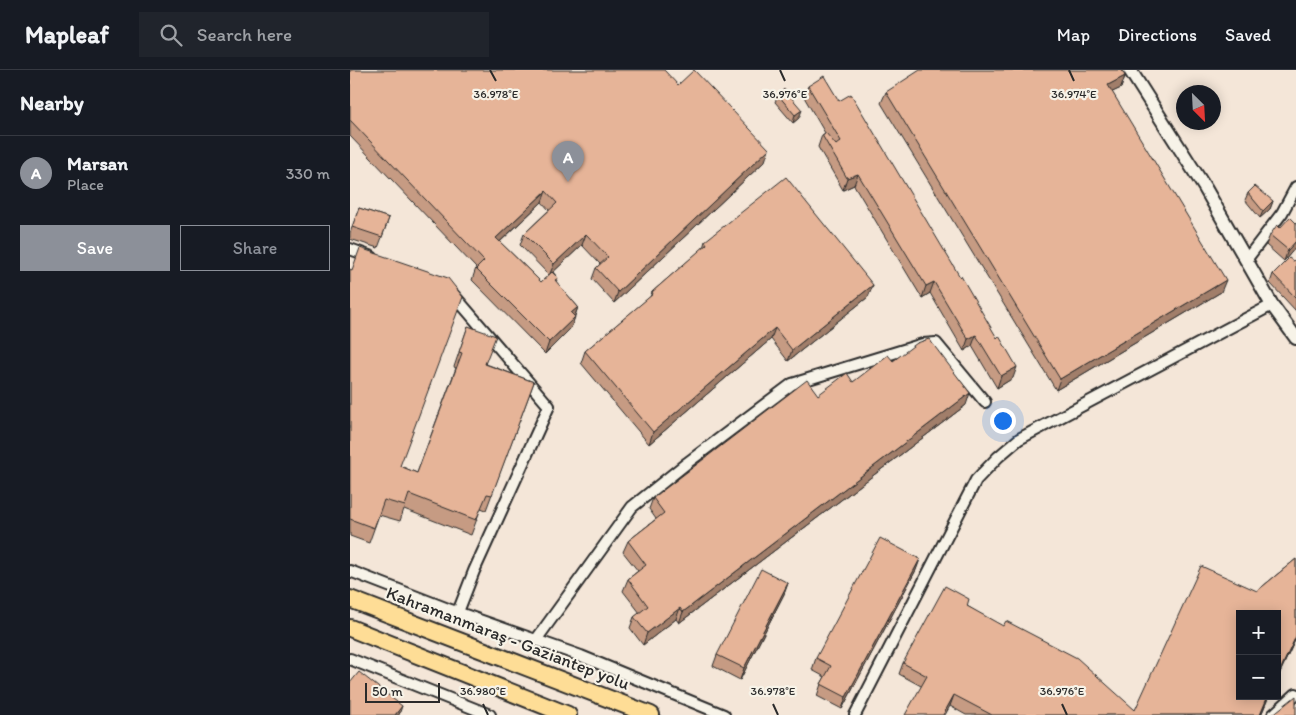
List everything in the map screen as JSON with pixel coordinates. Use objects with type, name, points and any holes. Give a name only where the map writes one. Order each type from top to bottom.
[{"type":"highway","name":"Kahramanmaraş - Gaziantep yolu","points":[[350,599],[652,715]]},
{"type":"highway","points":[[350,628],[568,715]]},
{"type":"street","points":[[1130,70],[1205,188],[1272,304],[1296,338]]},
{"type":"street","points":[[1246,260],[1282,213],[1296,187]]},
{"type":"street","points":[[350,249],[385,262]]},
{"type":"street","points":[[445,284],[549,406],[474,571],[458,612]]},
{"type":"street","points":[[854,715],[976,480],[998,457],[1019,439],[1272,304]]},
{"type":"street","points":[[536,640],[632,507],[792,384],[922,344],[936,342],[985,402]]},
{"type":"street","points":[[350,571],[581,656],[724,715]]},
{"type":"street","points":[[350,659],[490,715]]},
{"type":"street","points":[[1273,715],[1296,694]]},
{"type":"building","points":[[350,70],[664,70],[678,85],[694,70],[769,149],[618,292],[596,268],[608,257],[586,234],[554,264],[524,234],[557,203],[546,191],[496,238],[541,282],[552,272],[558,278],[555,280],[578,307],[571,313],[575,317],[549,342],[476,269],[484,261],[350,120]]},
{"type":"building","points":[[920,70],[1122,70],[1125,76],[1108,85],[1226,280],[1060,379],[886,92]]},
{"type":"building","points":[[824,76],[839,101],[851,94],[997,338],[999,336],[1017,367],[1001,376],[976,335],[968,339],[934,282],[926,286],[858,174],[847,178],[822,135],[826,133],[836,145],[841,141],[808,86]]},
{"type":"building","points":[[784,89],[802,110],[795,115],[778,95]]},
{"type":"building","points":[[786,177],[873,285],[792,350],[775,328],[653,432],[585,351],[653,294],[652,292],[707,244],[705,241]]},
{"type":"building","points":[[1255,186],[1273,201],[1263,211],[1248,193]]},
{"type":"building","points":[[359,208],[389,218],[382,237],[352,227]]},
{"type":"building","points":[[1290,217],[1296,223],[1296,241],[1288,250],[1270,235],[1277,225],[1280,228]]},
{"type":"building","points":[[360,248],[448,278],[463,297],[400,466],[417,473],[462,353],[459,352],[468,326],[496,336],[485,364],[534,382],[492,495],[487,494],[476,520],[409,494],[405,506],[384,500],[374,528],[350,519],[350,269],[352,270]]},
{"type":"building","points":[[1289,258],[1293,261],[1296,260],[1296,298],[1273,274]]},
{"type":"building","points":[[929,339],[970,393],[683,612],[680,608],[647,633],[634,617],[648,606],[628,579],[646,565],[628,541],[664,513],[653,498],[807,380],[818,395],[847,373],[853,382],[888,355],[893,361],[917,343]]},
{"type":"building","points":[[880,538],[920,559],[846,697],[821,684],[831,666],[816,658]]},
{"type":"building","points":[[1296,559],[1296,636],[1281,668],[1281,610],[1236,610],[1236,700],[1266,700],[1260,715],[992,715],[954,695],[943,715],[905,715],[927,676],[903,663],[945,586],[969,599],[967,606],[1003,626],[1006,621],[1077,658],[1135,710],[1201,566],[1257,591]]},
{"type":"building","points":[[761,569],[788,583],[744,668],[717,655]]},
{"type":"building","points":[[359,672],[402,706],[395,715],[350,715],[350,683]]},
{"type":"building","points":[[1296,696],[1296,715],[1272,715]]},
{"type":"place","name":"Marsan","points":[[568,182]]}]
